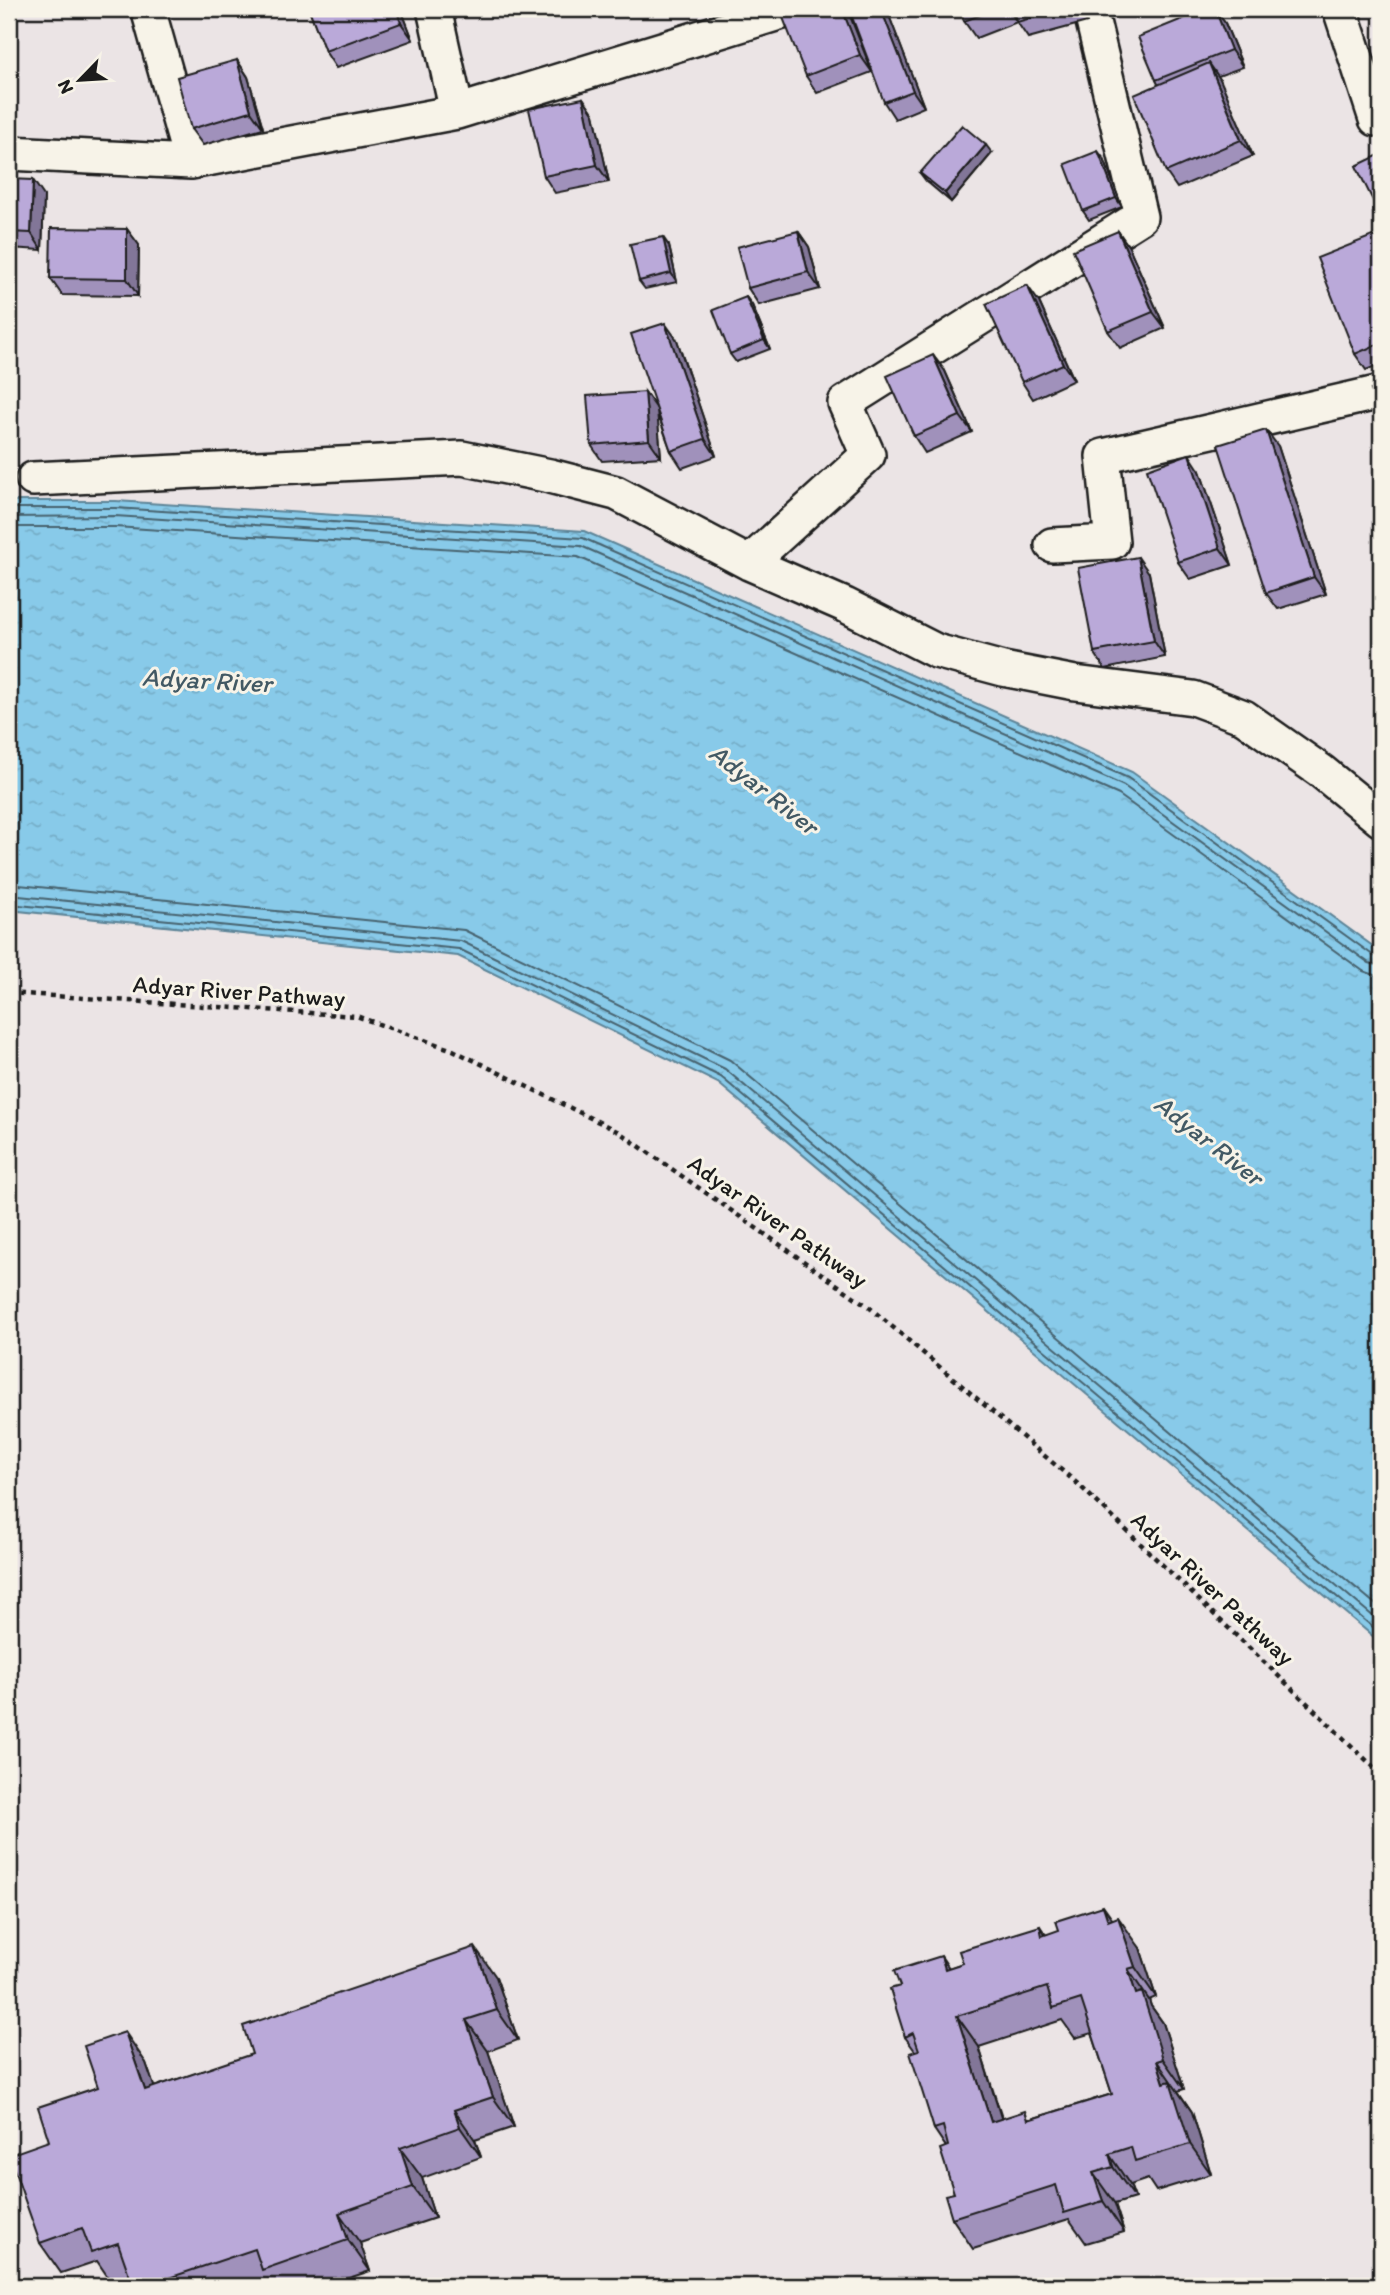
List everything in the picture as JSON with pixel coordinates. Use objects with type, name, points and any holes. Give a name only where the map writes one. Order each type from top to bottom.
[{"type":"street","points":[[148,9],[191,162]]},
{"type":"street","points":[[434,9],[457,112]]},
{"type":"street","points":[[9,153],[191,162],[457,112],[792,9]]},
{"type":"street","points":[[749,563],[868,455],[845,403],[1140,217],[1090,9]]},
{"type":"street","points":[[1340,9],[1376,119]]},
{"type":"street","points":[[1052,545],[1112,542],[1103,456],[1381,392]]},
{"type":"street","points":[[33,479],[462,458],[550,476],[616,493],[749,563],[845,604],[936,651],[1003,669],[1075,683],[1193,698],[1244,716],[1321,771],[1381,820]]},
{"type":"path","name":"Adyar River Pathway","points":[[9,993],[356,1016],[453,1050],[619,1132],[869,1307],[1079,1485],[1381,1774]]},
{"type":"water","name":"Adyar River","points":[[9,501],[116,501],[584,531],[1132,772],[1381,952],[1381,1643],[718,1083],[458,956],[9,910]]},
{"type":"building","points":[[309,9],[396,9],[401,23],[325,51]]},
{"type":"building","points":[[800,9],[842,9],[860,55],[806,76],[782,15]]},
{"type":"building","points":[[849,9],[881,9],[913,91],[884,102]]},
{"type":"building","points":[[960,9],[997,9],[964,21]]},
{"type":"building","points":[[1013,9],[1063,9],[1017,22]]},
{"type":"building","points":[[1207,9],[1215,9],[1231,50],[1156,80],[1138,37]]},
{"type":"building","points":[[237,60],[251,111],[191,129],[177,77]]},
{"type":"building","points":[[1209,63],[1241,140],[1166,172],[1134,95]]},
{"type":"building","points":[[583,98],[597,165],[544,176],[529,109]]},
{"type":"building","points":[[962,125],[986,145],[945,193],[920,173]]},
{"type":"building","points":[[1098,151],[1116,198],[1083,211],[1065,164]]},
{"type":"building","points":[[1381,154],[1381,217],[1356,166]]},
{"type":"building","points":[[9,179],[33,180],[31,233],[9,232]]},
{"type":"building","points":[[51,228],[127,229],[127,279],[50,278]]},
{"type":"building","points":[[798,231],[808,272],[748,288],[737,247]]},
{"type":"building","points":[[1118,231],[1153,312],[1108,331],[1073,250]]},
{"type":"building","points":[[1375,235],[1381,249],[1381,343],[1355,354],[1317,258]]},
{"type":"building","points":[[663,237],[671,273],[639,281],[630,244]]},
{"type":"building","points":[[1027,285],[1063,364],[1022,382],[986,304]]},
{"type":"building","points":[[746,297],[764,340],[730,354],[713,310]]},
{"type":"building","points":[[665,323],[705,439],[671,451],[631,334]]},
{"type":"building","points":[[933,355],[960,416],[914,436],[887,376]]},
{"type":"building","points":[[1381,387],[1381,420],[1371,390]]},
{"type":"building","points":[[645,392],[649,440],[591,445],[587,396]]},
{"type":"building","points":[[1266,430],[1314,577],[1266,593],[1218,445]]},
{"type":"building","points":[[1189,454],[1220,548],[1178,562],[1147,469]]},
{"type":"building","points":[[1138,557],[1154,641],[1094,652],[1078,568]]},
{"type":"building","points":[[1103,1906],[1108,1921],[1118,1917],[1135,1967],[1128,1969],[1136,1994],[1142,1992],[1163,2059],[1157,2061],[1164,2083],[1170,2081],[1190,2144],[1135,2161],[1131,2147],[1109,2154],[1113,2167],[1093,2173],[1103,2201],[1064,2213],[1056,2185],[952,2218],[945,2195],[954,2193],[940,2149],[948,2146],[943,2126],[934,2129],[910,2053],[919,2050],[913,2033],[905,2037],[890,1989],[900,1986],[894,1971],[941,1956],[945,1969],[963,1963],[959,1951],[1040,1926],[1042,1936],[1059,1930],[1056,1921]],"holes":[[[1047,1987],[1053,2008],[1081,1999],[1112,2094],[1028,2120],[1025,2111],[991,2122],[957,2016]]]},
{"type":"building","points":[[475,1947],[497,2010],[466,2020],[493,2097],[454,2110],[460,2127],[400,2148],[413,2187],[339,2213],[348,2240],[262,2270],[255,2249],[145,2286],[133,2286],[118,2243],[91,2252],[82,2228],[40,2243],[9,2155],[49,2141],[38,2107],[98,2087],[84,2046],[125,2032],[145,2090],[252,2054],[243,2026]]}]
